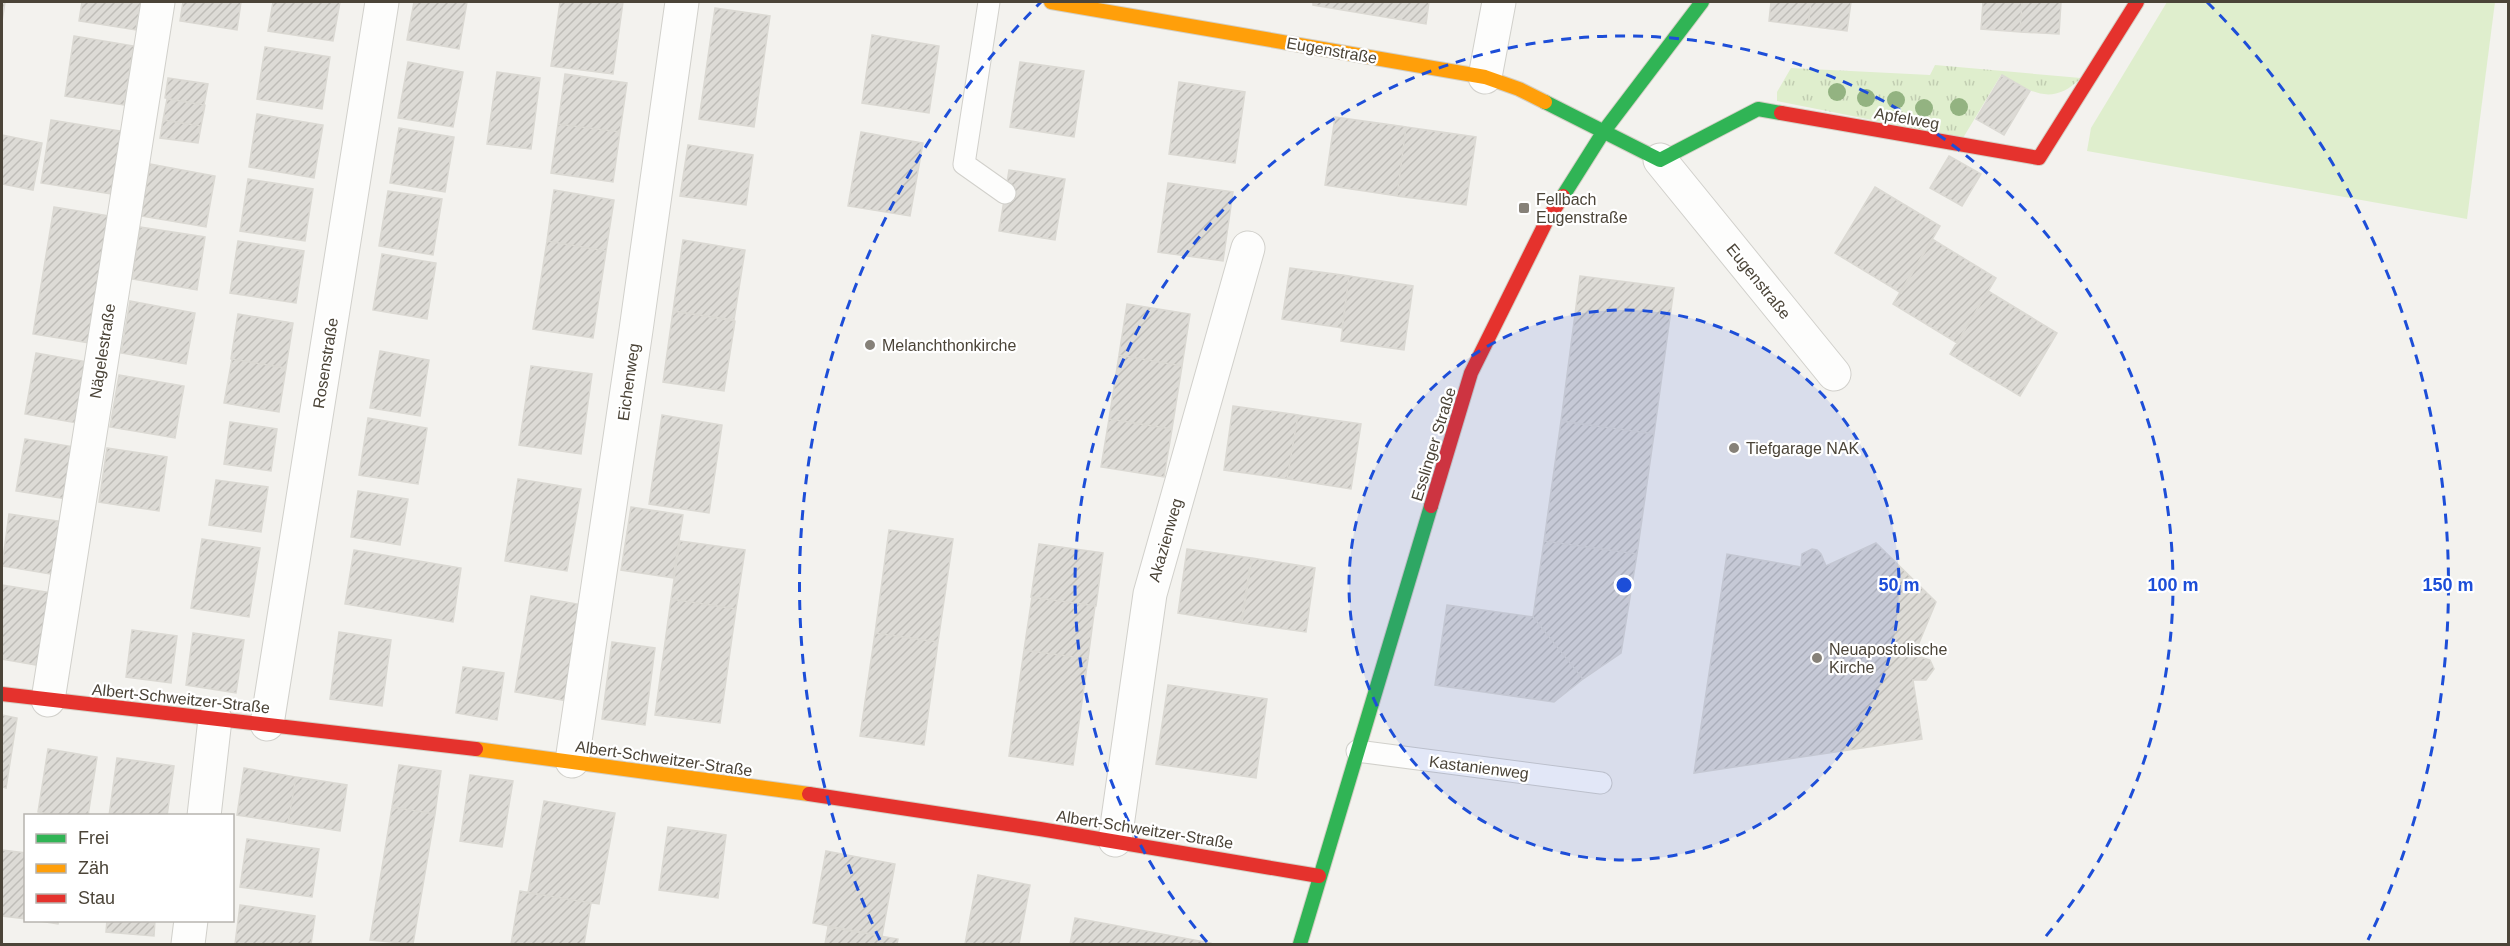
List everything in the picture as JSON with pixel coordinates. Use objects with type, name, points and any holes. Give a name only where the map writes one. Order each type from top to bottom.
[{"type":"street","name":"Nägelestraße","points":[[48,700],[158,2]]},
{"type":"street","name":"Rosenstraße","points":[[267,724],[382,2]]},
{"type":"street","name":"Eichenweg","points":[[572,761],[682,2]]},
{"type":"street","name":"Eugenstraße","points":[[1051,2],[1485,77],[1519,89],[1604,131]]},
{"type":"street","points":[[1485,77],[1499,2]]},
{"type":"street","name":"Esslinger Straße","points":[[1300,945],[1318,876],[1471,373],[1547,220],[1604,131],[1702,2]]},
{"type":"street","name":"Apfelweg","points":[[1660,160],[1758,109],[2039,158],[2137,2]]},
{"type":"street","points":[[1604,131],[1660,160]]},
{"type":"street","name":"Eugenstraße","points":[[1660,160],[1834,374]]},
{"type":"street","name":"Akazienweg","points":[[1115,840],[1150,594],[1248,248]]},
{"type":"street","name":"Albert-Schweitzer-Straße","points":[[2,694],[572,761],[1115,840],[1318,876]]},
{"type":"street","points":[[204,814],[215,718]]},
{"type":"street","points":[[188,945],[191,922]]},
{"type":"lane","points":[[989,2],[964,164],[1005,193]]},
{"type":"lane","name":"Kastanienweg","points":[[1357,751],[1601,783]]},
{"type":"green space","points":[[2167,2],[2495,2],[2467,219],[2087,151],[2091,128]]},
{"type":"green space","points":[[1935,65],[2081,78],[2060,92],[2041,94],[2022,87],[2001,75],[1963,138],[1777,101],[1777,92],[1791,68],[1930,75]]},
{"type":"building","points":[[2,2],[5,2],[2,22]]},
{"type":"building","points":[[82,2],[141,2],[136,30],[79,21]]},
{"type":"building","points":[[183,2],[241,2],[237,30],[180,21]]},
{"type":"building","points":[[273,2],[340,2],[333,41],[268,31]]},
{"type":"building","points":[[414,2],[467,2],[459,49],[407,40]]},
{"type":"building","points":[[560,2],[623,2],[613,74],[551,66]]},
{"type":"building","points":[[1313,2],[1429,2],[1426,24],[1313,5]]},
{"type":"building","points":[[1771,2],[1811,2],[1808,26],[1769,21]]},
{"type":"building","points":[[1811,2],[1851,2],[1847,31],[1808,26]]},
{"type":"building","points":[[1983,2],[2022,2],[2020,32],[1981,29]]},
{"type":"building","points":[[2022,2],[2061,2],[2059,34],[2020,32]]},
{"type":"building","points":[[715,8],[770,16],[754,127],[699,119]]},
{"type":"building","points":[[872,35],[939,46],[929,113],[862,103]]},
{"type":"building","points":[[74,36],[134,46],[124,105],[65,96]]},
{"type":"building","points":[[265,47],[330,57],[322,109],[257,99]]},
{"type":"building","points":[[408,62],[463,72],[453,127],[398,118]]},
{"type":"building","points":[[1020,62],[1084,71],[1074,137],[1010,127]]},
{"type":"building","points":[[497,72],[540,78],[531,149],[487,144]]},
{"type":"building","points":[[565,74],[627,83],[620,132],[558,124]]},
{"type":"building","points":[[2002,75],[2030,91],[2004,135],[1976,119]]},
{"type":"building","points":[[168,78],[208,84],[204,105],[165,98]]},
{"type":"building","points":[[1179,82],[1245,92],[1235,163],[1169,154]]},
{"type":"building","points":[[167,99],[205,105],[201,126],[163,120]]},
{"type":"building","points":[[257,114],[323,125],[314,178],[249,167]]},
{"type":"building","points":[[1335,117],[1406,127],[1397,196],[1325,185]]},
{"type":"building","points":[[51,120],[121,131],[111,194],[41,183]]},
{"type":"building","points":[[163,120],[201,126],[198,143],[160,138]]},
{"type":"building","points":[[558,124],[620,132],[613,182],[551,173]]},
{"type":"building","points":[[1406,127],[1476,137],[1466,205],[1397,196]]},
{"type":"building","points":[[399,128],[454,137],[445,192],[390,183]]},
{"type":"building","points":[[861,132],[923,143],[910,216],[848,206]]},
{"type":"building","points":[[2,135],[42,143],[33,190],[2,184]]},
{"type":"building","points":[[688,145],[753,155],[746,205],[680,196]]},
{"type":"building","points":[[1949,156],[1981,174],[1962,206],[1930,188]]},
{"type":"building","points":[[150,164],[215,176],[206,227],[141,216]]},
{"type":"building","points":[[1009,170],[1065,179],[1055,240],[999,231]]},
{"type":"building","points":[[248,179],[313,189],[305,241],[240,231]]},
{"type":"building","points":[[1168,183],[1233,192],[1223,261],[1158,252]]},
{"type":"building","points":[[1875,187],[1940,226],[1901,293],[1835,253]]},
{"type":"building","points":[[554,190],[614,200],[606,251],[547,241]]},
{"type":"building","points":[[388,191],[442,199],[433,255],[379,246]]},
{"type":"building","points":[[54,207],[110,216],[89,343],[33,334]]},
{"type":"building","points":[[140,227],[205,237],[197,290],[132,279]]},
{"type":"building","points":[[1932,239],[1996,278],[1957,343],[1893,304]]},
{"type":"building","points":[[683,240],[745,250],[734,320],[673,311]]},
{"type":"building","points":[[238,241],[304,251],[296,303],[230,293]]},
{"type":"building","points":[[547,241],[606,251],[593,338],[533,329]]},
{"type":"building","points":[[382,254],[436,263],[427,319],[373,310]]},
{"type":"building","points":[[1290,268],[1349,276],[1342,328],[1282,319]]},
{"type":"building","points":[[1349,276],[1413,286],[1404,350],[1341,341]]},
{"type":"building","points":[[1580,276],[1674,288],[1654,434],[1561,421]]},
{"type":"building","points":[[1988,291],[2057,333],[2020,396],[1950,354]]},
{"type":"building","points":[[130,301],[195,313],[186,364],[121,353]]},
{"type":"building","points":[[1127,304],[1190,314],[1182,366],[1119,355]]},
{"type":"building","points":[[673,311],[735,321],[724,391],[663,382]]},
{"type":"building","points":[[238,314],[293,323],[286,368],[231,359]]},
{"type":"building","points":[[380,351],[429,360],[420,416],[370,408]]},
{"type":"building","points":[[36,353],[88,362],[77,423],[25,414]]},
{"type":"building","points":[[1119,355],[1182,366],[1172,429],[1109,419]]},
{"type":"building","points":[[232,359],[286,368],[279,412],[224,403]]},
{"type":"building","points":[[531,366],[592,374],[581,454],[519,445]]},
{"type":"building","points":[[119,375],[184,386],[175,438],[110,427]]},
{"type":"building","points":[[1233,406],[1298,415],[1287,479],[1224,470]]},
{"type":"building","points":[[662,415],[722,425],[709,513],[649,504]]},
{"type":"building","points":[[1298,415],[1361,424],[1351,489],[1287,479]]},
{"type":"building","points":[[368,418],[427,428],[418,484],[359,475]]},
{"type":"building","points":[[1109,419],[1172,429],[1164,477],[1101,467]]},
{"type":"building","points":[[1561,421],[1654,434],[1637,554],[1544,541]]},
{"type":"building","points":[[230,422],[277,429],[271,471],[224,464]]},
{"type":"building","points":[[25,439],[75,447],[66,499],[16,491]]},
{"type":"building","points":[[107,448],[167,457],[159,511],[99,502]]},
{"type":"building","points":[[518,479],[581,489],[567,571],[505,561]]},
{"type":"building","points":[[216,480],[268,487],[261,532],[209,525]]},
{"type":"building","points":[[358,491],[408,499],[400,545],[351,537]]},
{"type":"building","points":[[631,507],[683,515],[673,578],[621,570]]},
{"type":"building","points":[[9,514],[64,522],[56,575],[2,566]]},
{"type":"building","points":[[889,530],[953,539],[938,642],[875,633]]},
{"type":"building","points":[[202,539],[260,548],[249,617],[191,608]]},
{"type":"building","points":[[680,541],[745,550],[736,609],[671,599]]},
{"type":"building","points":[[1544,541],[1637,554],[1621,653],[1583,679],[1533,617]]},
{"type":"building","name":"Neuapostolische Kirche","points":[[1876,543],[1936,602],[1914,655],[1930,660],[1934,669],[1926,680],[1913,680],[1922,739],[1694,773],[1727,554],[1801,567],[1802,554],[1812,549],[1821,554],[1826,566]]},
{"type":"building","points":[[1039,544],[1103,553],[1096,606],[1031,597]]},
{"type":"building","points":[[1187,549],[1251,558],[1241,623],[1178,613]]},
{"type":"building","points":[[354,550],[461,568],[453,622],[345,604]]},
{"type":"building","points":[[1252,558],[1315,568],[1306,632],[1242,623]]},
{"type":"building","points":[[2,585],[53,593],[41,666],[2,659]]},
{"type":"building","points":[[531,596],[583,605],[567,701],[515,692]]},
{"type":"building","points":[[1032,597],[1095,606],[1088,659],[1024,650]]},
{"type":"building","points":[[671,599],[736,609],[720,723],[655,715]]},
{"type":"building","points":[[1447,605],[1533,617],[1583,679],[1554,702],[1435,685]]},
{"type":"building","points":[[132,630],[177,636],[171,683],[126,677]]},
{"type":"building","points":[[339,632],[391,640],[382,706],[330,699]]},
{"type":"building","points":[[193,633],[244,640],[236,693],[186,685]]},
{"type":"building","points":[[875,633],[938,642],[924,745],[860,736]]},
{"type":"building","points":[[612,642],[655,648],[645,725],[602,719]]},
{"type":"building","points":[[1024,650],[1088,659],[1073,765],[1009,756]]},
{"type":"building","points":[[463,667],[504,673],[497,720],[456,713]]},
{"type":"building","points":[[1168,685],[1267,699],[1256,778],[1156,764]]},
{"type":"building","points":[[2,715],[17,718],[6,788],[2,787]]},
{"type":"building","points":[[48,749],[97,757],[88,814],[38,812]]},
{"type":"building","points":[[117,758],[174,766],[167,814],[109,814]]},
{"type":"building","points":[[399,765],[441,771],[435,814],[392,807]]},
{"type":"building","points":[[244,768],[296,777],[288,823],[237,815]]},
{"type":"building","points":[[470,775],[513,781],[502,847],[460,841]]},
{"type":"building","points":[[296,777],[347,785],[340,831],[288,823]]},
{"type":"building","points":[[544,801],[615,813],[599,904],[528,893]]},
{"type":"building","points":[[392,807],[435,814],[413,944],[370,940]]},
{"type":"building","points":[[668,827],[726,835],[718,898],[659,890]]},
{"type":"building","points":[[247,839],[319,849],[312,897],[240,887]]},
{"type":"building","points":[[2,850],[24,853],[24,919],[2,916]]},
{"type":"building","points":[[826,851],[895,864],[882,936],[813,923]]},
{"type":"building","points":[[978,875],[1030,885],[1019,944],[965,944]]},
{"type":"building","points":[[520,891],[591,903],[584,944],[511,944]]},
{"type":"building","points":[[240,905],[315,916],[311,944],[235,944]]},
{"type":"building","points":[[1075,918],[1211,943],[1211,944],[1070,944]]},
{"type":"building","points":[[107,922],[155,922],[154,936],[106,932]]},
{"type":"building","points":[[828,927],[898,939],[897,944],[825,944]]},
{"type":"traffic: fast","points":[[1563,196],[1604,131],[1702,2]]},
{"type":"traffic: fast","points":[[1545,102],[1660,160],[1758,109],[1781,113]]},
{"type":"traffic: fast","points":[[1300,944],[1431,506]]},
{"type":"traffic: slow","points":[[1051,2],[1485,77],[1519,89],[1545,102]]},
{"type":"traffic: slow","points":[[476,749],[809,794]]},
{"type":"traffic: jam","points":[[1781,113],[2039,158],[2137,2]]},
{"type":"traffic: jam","points":[[1431,506],[1471,373],[1547,220],[1563,196]]},
{"type":"traffic: jam","points":[[2,694],[476,749]]},
{"type":"traffic: jam","points":[[809,794],[1040,829],[1319,876]]},
{"type":"place","name":"Fellbach Eugenstraße","points":[[1524,208]]},
{"type":"place","name":"Melanchthonkirche","points":[[870,345]]},
{"type":"place","name":"Tiefgarage NAK","points":[[1734,448]]},
{"type":"place","name":"Neuapostolische Kirche","points":[[1817,658]]}]
